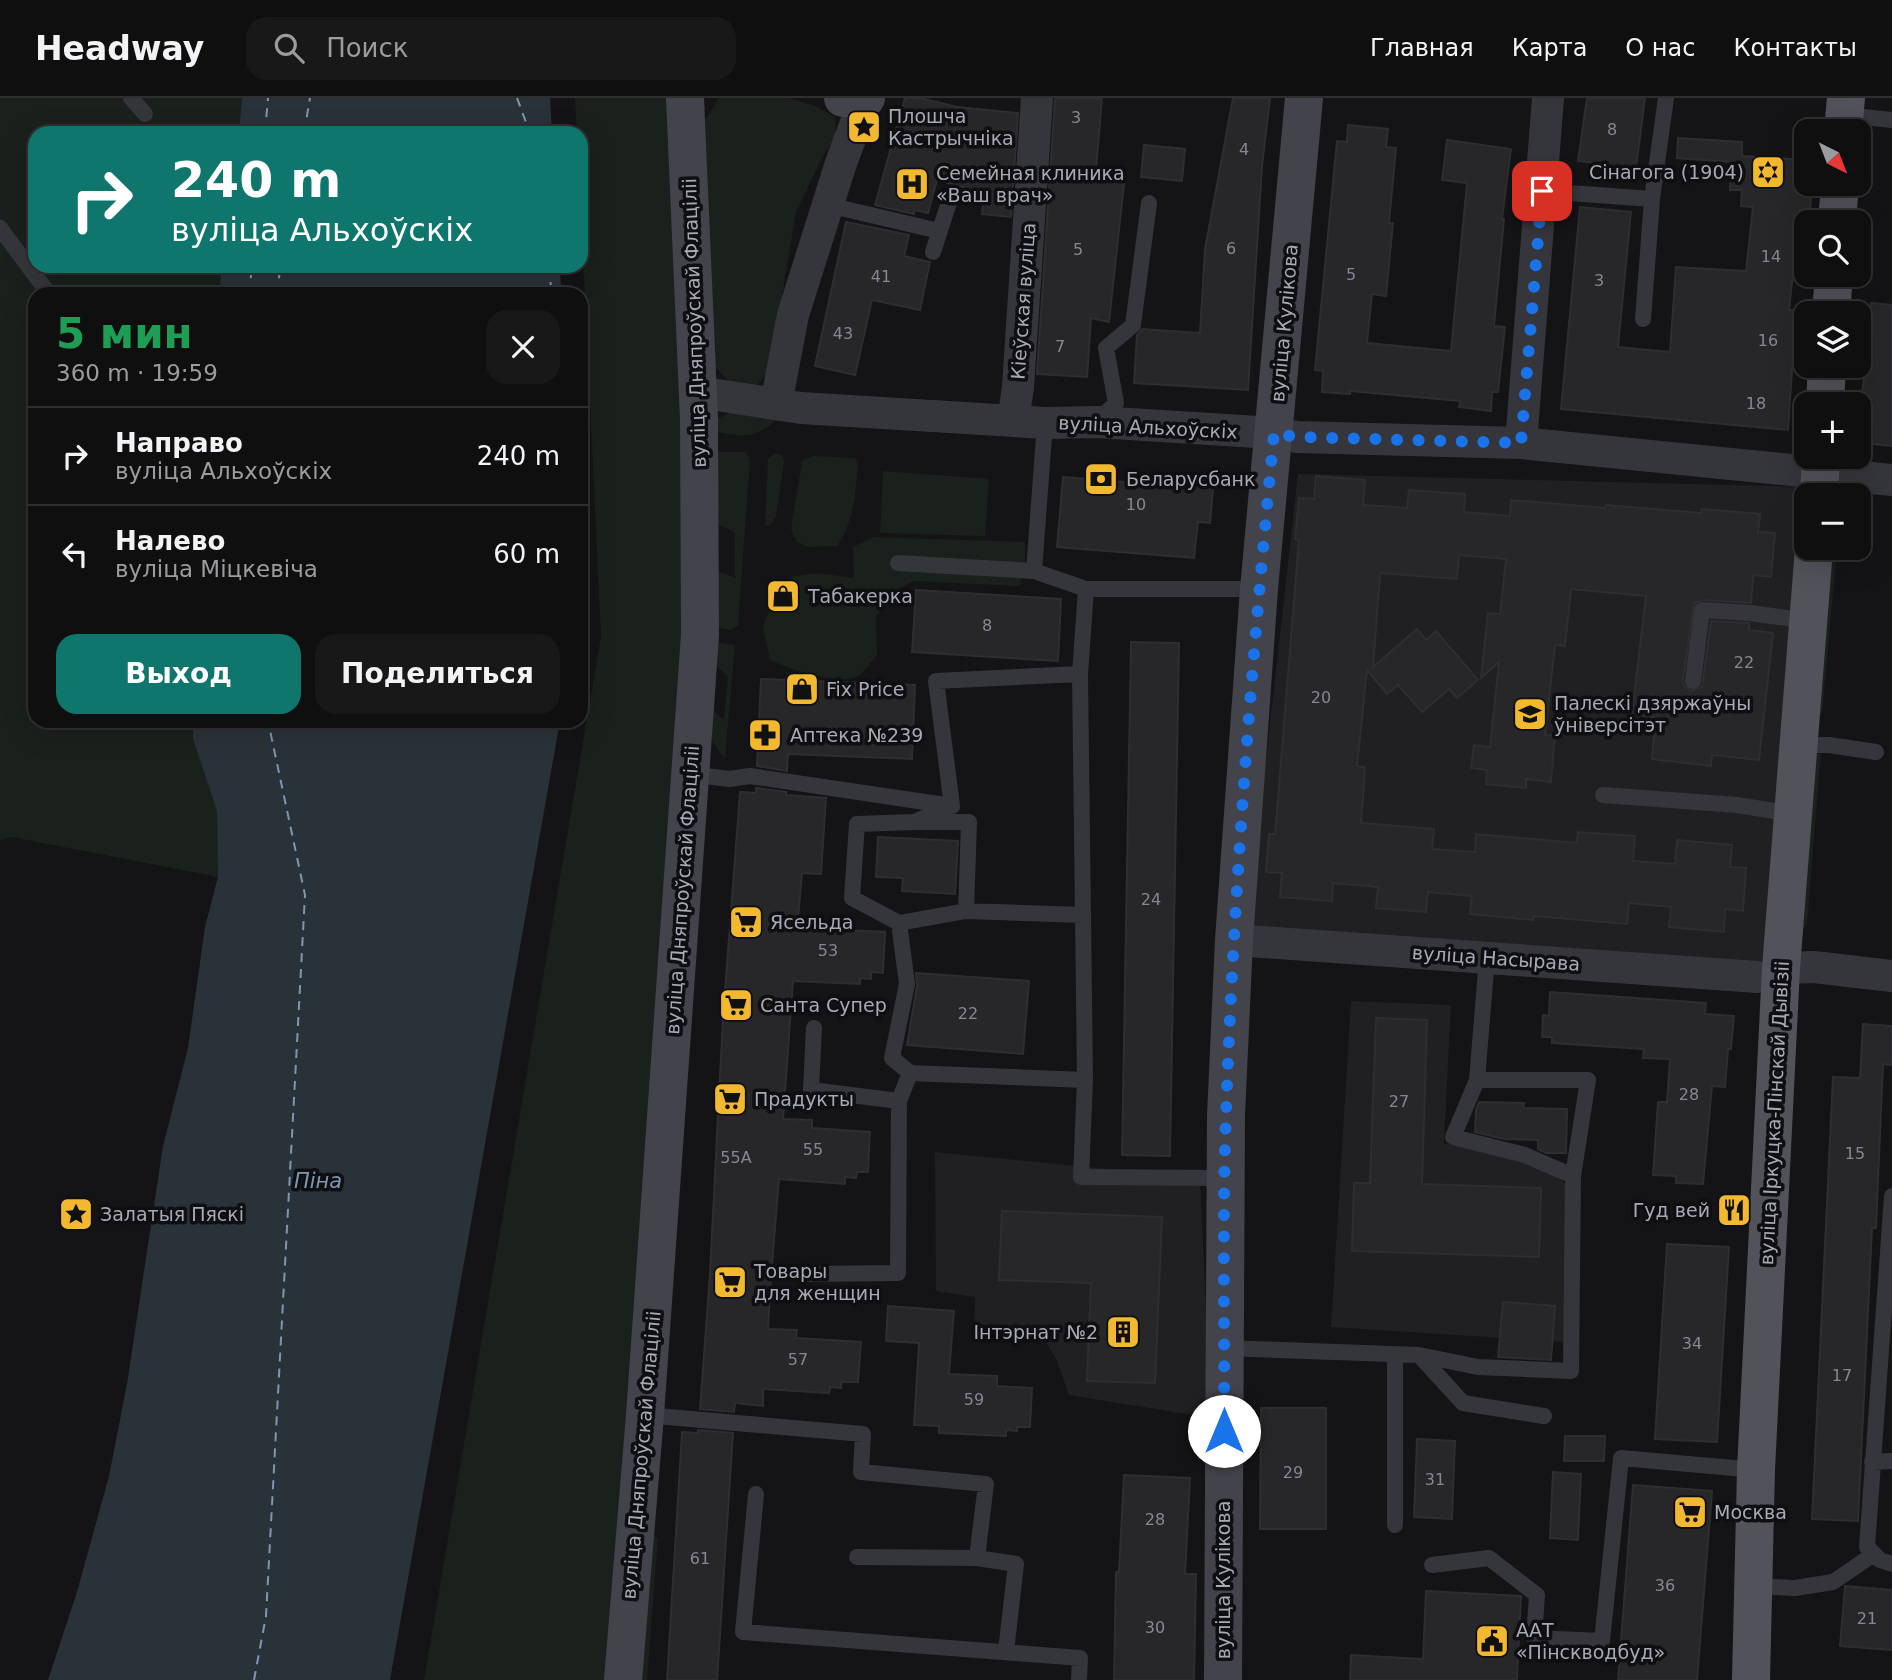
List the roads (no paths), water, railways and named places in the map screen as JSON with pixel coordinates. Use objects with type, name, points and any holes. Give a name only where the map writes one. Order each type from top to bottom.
[{"type":"main road","name":"вуліца Іркуцка-Пінскай Дывізіі","points":[[1751,1680],[1769,973],[1793,814],[1813,560]]},
{"type":"street","name":"вуліца Дняпроўскай Флаціліі","points":[[623,1680],[645,1415],[700,635],[698,392],[685,98]]},
{"type":"street","points":[[776,404],[793,315],[865,98],[844,98]]},
{"type":"street","name":"Кіеўская вуліца","points":[[1013,421],[1018,387],[1037,98]]},
{"type":"street","name":"вуліца Кулікова","points":[[1223,1680],[1225,1178],[1234,940],[1259,589],[1304,98]]},
{"type":"street","points":[[1521,443],[1548,98]]},
{"type":"street","name":"вуліца Альхоўскіх","points":[[698,392],[802,408],[1045,423],[1097,422],[1274,433],[1297,437],[1521,443],[1892,481]]},
{"type":"street","name":"вуліца Насырава","points":[[1234,940],[1487,958],[1769,973],[1814,968],[1892,976]]},
{"type":"lane","points":[[131,98],[145,114]]},
{"type":"lane","points":[[1643,319],[1652,199],[1666,98]]},
{"type":"lane","points":[[1844,115],[1892,120]]},
{"type":"lane","points":[[1542,191],[1652,199]]},
{"type":"lane","points":[[933,252],[952,193]]},
{"type":"lane","points":[[1097,422],[1116,402],[1106,348],[1133,325],[1149,203]]},
{"type":"lane","points":[[828,205],[939,231]]},
{"type":"lane","points":[[0,228],[28,265]]},
{"type":"lane","points":[[34,273],[45,287]]},
{"type":"lane","points":[[1034,571],[1045,423]]},
{"type":"lane","points":[[898,563],[1034,571],[1086,589],[1259,589]]},
{"type":"lane","points":[[1086,589],[1080,674],[1085,1080],[1082,1177],[1225,1178]]},
{"type":"lane","points":[[1693,681],[1702,610],[1809,621]]},
{"type":"lane","points":[[952,806],[936,681],[1080,674]]},
{"type":"lane","points":[[1799,745],[1876,752]]},
{"type":"lane","points":[[690,774],[729,779],[750,776],[952,806]]},
{"type":"lane","points":[[1603,795],[1737,805],[1793,814]]},
{"type":"lane","points":[[914,822],[952,806]]},
{"type":"lane","points":[[966,911],[969,822],[857,824],[852,898],[899,923],[966,911],[1083,915]]},
{"type":"lane","points":[[899,923],[906,984],[892,1058],[910,1073],[1085,1080]]},
{"type":"lane","points":[[1487,958],[1477,1080],[1454,1137],[1525,1155],[1573,1176]]},
{"type":"lane","points":[[814,1028],[811,1090],[899,1101]]},
{"type":"lane","points":[[805,1274],[898,1273],[899,1101],[910,1073]]},
{"type":"lane","points":[[1225,1348],[1419,1355],[1478,1367],[1571,1371],[1573,1176],[1588,1080],[1477,1080]]},
{"type":"lane","points":[[1892,1196],[1867,1547],[1880,1560],[1892,1564]]},
{"type":"lane","points":[[1395,1354],[1395,1525]]},
{"type":"lane","points":[[1419,1355],[1463,1403],[1544,1416]]},
{"type":"lane","points":[[645,1415],[863,1434],[861,1472],[986,1484],[977,1558]]},
{"type":"lane","points":[[1432,1565],[1489,1558],[1537,1595],[1534,1638],[1602,1641],[1620,1458],[1756,1470]]},
{"type":"lane","points":[[1872,1462],[1892,1461]]},
{"type":"lane","points":[[756,1494],[743,1632],[1080,1658],[1079,1680]]},
{"type":"lane","points":[[1753,1586],[1795,1588],[1833,1582],[1874,1554]]},
{"type":"lane","points":[[858,1557],[977,1558],[1016,1564],[1006,1651]]},
{"type":"water","points":[[242,98],[550,98],[552,126],[240,126]]},
{"type":"water","points":[[221,273],[560,273],[561,287],[220,287]]},
{"type":"water","name":"Піна","points":[[193,728],[559,728],[390,1680],[48,1680],[77,1592],[109,1476],[127,1384],[163,1146],[188,1048],[205,927],[218,877],[217,811],[193,739]]},
{"type":"place","name":"Плошча Кастрычніка","points":[[864,127]]},
{"type":"place","name":"Сінагога (1904)","points":[[1768,172]]},
{"type":"place","name":"Семейная клиника «Ваш врач»","points":[[912,184]]},
{"type":"place","name":"Беларусбанк","points":[[1101,479]]},
{"type":"place","name":"Табакерка","points":[[783,596]]},
{"type":"place","name":"Fix Price","points":[[802,689]]},
{"type":"place","name":"Палескі дзяржаўны ўніверсітэт","points":[[1530,714]]},
{"type":"place","name":"Аптека №239","points":[[765,735]]},
{"type":"place","name":"Ясельда","points":[[746,922]]},
{"type":"place","name":"Санта Супер","points":[[736,1005]]},
{"type":"place","name":"Прадукты","points":[[730,1099]]},
{"type":"place","name":"Гуд вей","points":[[1734,1210]]},
{"type":"place","name":"Залатыя Пяскі","points":[[76,1214]]},
{"type":"place","name":"Товары для женщин","points":[[730,1282]]},
{"type":"place","name":"Інтэрнат №2","points":[[1123,1332]]},
{"type":"place","name":"Москва","points":[[1690,1512]]},
{"type":"place","name":"ААТ «Пінскводбуд»","points":[[1492,1641]]}]
